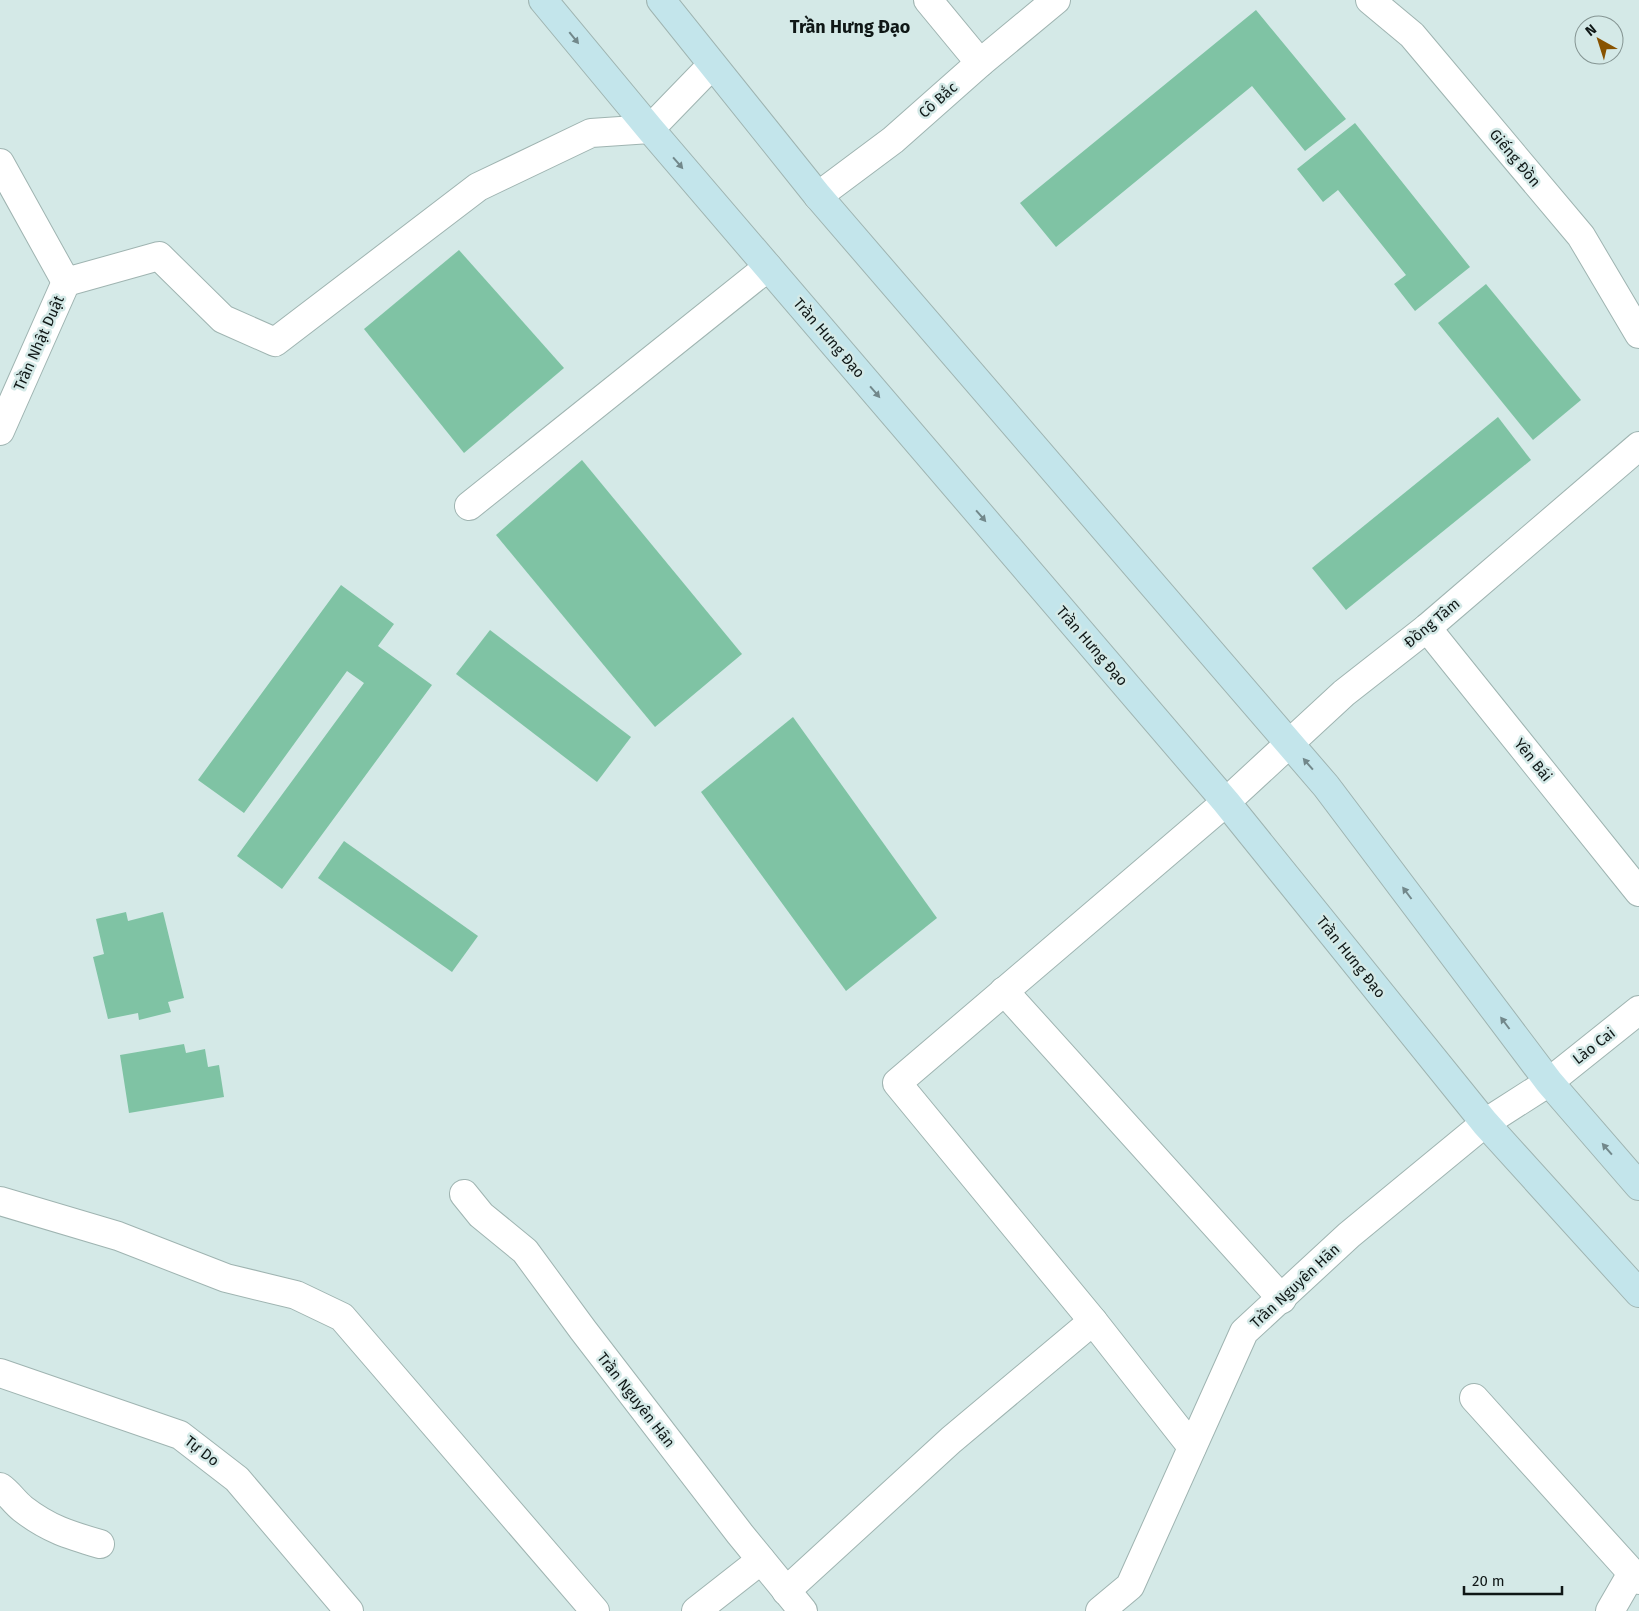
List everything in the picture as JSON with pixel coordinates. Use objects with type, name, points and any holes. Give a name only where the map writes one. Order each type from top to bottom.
[{"type":"main road","name":"Trần Hưng Đạo","points":[[543,0],[768,268],[1226,802],[1485,1123],[1639,1294]]},
{"type":"main road","points":[[661,0],[818,196],[1326,786],[1549,1082],[1639,1186]]},
{"type":"street","points":[[928,0],[980,63]]},
{"type":"street","name":"Cô Bắc","points":[[818,196],[893,140],[980,63],[1056,0]]},
{"type":"street","name":"Giếng Đồn","points":[[1370,0],[1412,35],[1581,236],[1639,334]]},
{"type":"street","points":[[0,164],[66,282],[159,256],[222,319],[275,342],[478,187],[591,134],[650,129],[712,65]]},
{"type":"street","points":[[469,506],[768,268]]},
{"type":"street","name":"Trần Nhật Duật","points":[[0,431],[66,282]]},
{"type":"street","name":"Đồng Tâm","points":[[1093,1321],[897,1084],[1226,802],[1344,692],[1427,628],[1639,446]]},
{"type":"street","name":"Yên Bái","points":[[1427,628],[1639,892]]},
{"type":"street","points":[[1004,991],[1282,1299]]},
{"type":"street","name":"Lào Cai","points":[[1549,1082],[1639,1010]]},
{"type":"street","name":"Trần Nguyên Hãn","points":[[1100,1611],[1130,1586],[1244,1332],[1350,1235],[1485,1123],[1549,1082]]},
{"type":"street","name":"Trần Nguyên Hãn","points":[[464,1194],[482,1216],[525,1251],[583,1330],[761,1560],[795,1601]]},
{"type":"street","points":[[0,1201],[118,1236],[226,1278],[296,1295],[342,1317],[595,1611]]},
{"type":"street","points":[[795,1601],[951,1440],[1093,1321],[1192,1447]]},
{"type":"street","name":"Tự Do","points":[[0,1373],[180,1435],[237,1479],[349,1611]]},
{"type":"street","points":[[1474,1398],[1636,1576],[1610,1611]]},
{"type":"street","points":[[0,1487],[22,1508],[44,1523],[61,1532],[100,1544]]},
{"type":"street","points":[[696,1611],[761,1560]]},
{"type":"building","points":[[1256,10],[1346,119],[1305,151],[1252,86],[1056,247],[1020,203]]},
{"type":"building","points":[[1355,123],[1470,267],[1415,311],[1394,284],[1406,275],[1338,190],[1323,202],[1297,169]]},
{"type":"building","points":[[459,250],[564,368],[464,453],[364,329]]},
{"type":"building","points":[[1486,284],[1581,400],[1533,440],[1438,323]]},
{"type":"building","points":[[1498,417],[1531,460],[1346,610],[1312,568]]},
{"type":"building","points":[[582,460],[742,654],[655,727],[496,535]]},
{"type":"building","points":[[341,585],[394,624],[378,646],[432,685],[282,889],[237,856],[364,683],[347,671],[244,813],[198,780]]},
{"type":"building","points":[[490,630],[631,737],[597,782],[456,674]]},
{"type":"building","points":[[793,717],[937,918],[846,991],[701,792]]},
{"type":"building","points":[[344,841],[478,936],[452,972],[318,878]]},
{"type":"building","points":[[126,912],[128,921],[163,912],[184,998],[168,1002],[171,1012],[139,1020],[138,1013],[108,1019],[93,957],[104,954],[96,919]]},
{"type":"building","points":[[184,1044],[186,1053],[205,1049],[208,1067],[219,1065],[224,1097],[129,1113],[120,1055]]},
{"type":"district","name":"Trần Hưng Đạo","points":[[850,27]]}]
